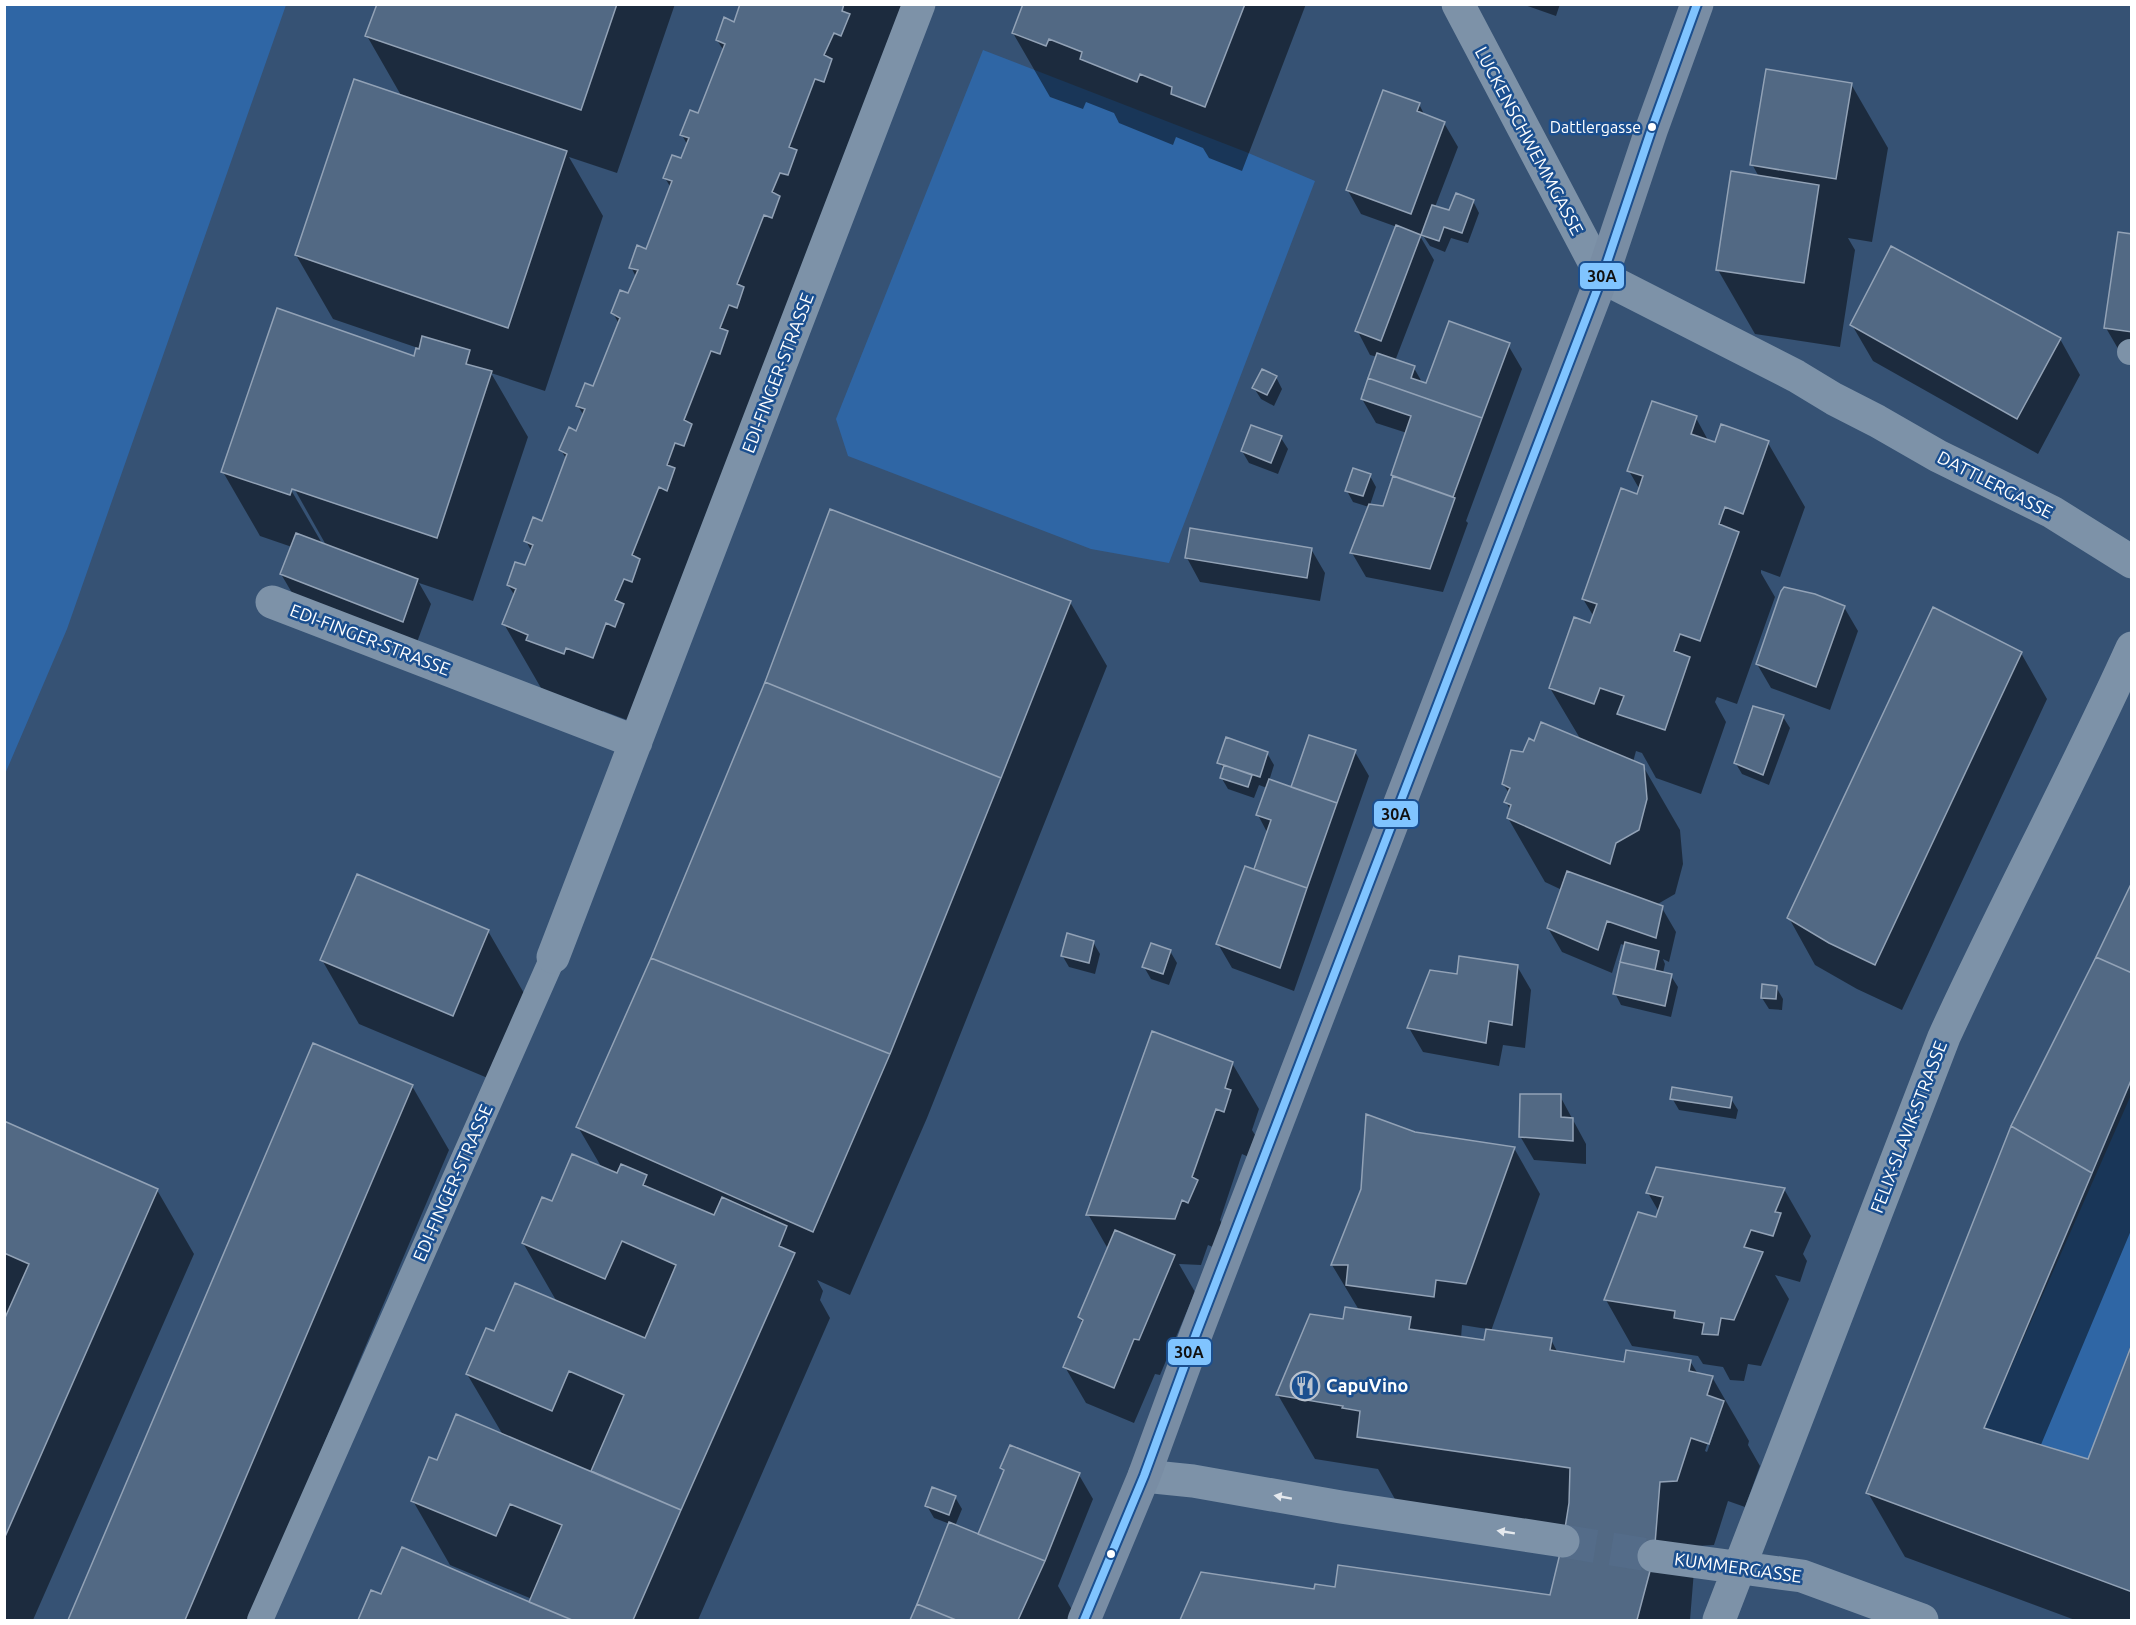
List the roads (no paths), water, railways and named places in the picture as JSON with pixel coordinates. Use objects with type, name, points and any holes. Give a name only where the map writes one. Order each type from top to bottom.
[{"type":"street","name":"EDI-FINGER-STRASSE","points":[[553,957],[919,4]]},
{"type":"street","name":"LUCKENSCHWEMMGASSE","points":[[1458,4],[1602,277]]},
{"type":"street","points":[[1084,1620],[1144,1476],[1196,1334],[1602,277],[1697,4]]},
{"type":"street","name":"DATTLERGASSE","points":[[1602,277],[1796,376],[1938,456],[2052,512],[2132,562]]},
{"type":"street","name":"EDI-FINGER-STRASSE","points":[[272,602],[636,742]]},
{"type":"street","name":"FELIX-SLAVIK-STRASSE","points":[[1719,1620],[1944,1037],[1982,954],[2092,735],[2132,648]]},
{"type":"street","points":[[1144,1476],[1193,1481],[1341,1507],[1563,1541]]},
{"type":"street","name":"KUMMERGASSE","points":[[1654,1556],[1802,1576],[1922,1620]]},
{"type":"lane","name":"EDI-FINGER-STRASSE","points":[[260,1620],[553,957]]},
{"type":"tunnel","points":[[1563,1541],[1654,1556]]},
{"type":"place","name":"Dattlergasse","points":[[1652,127]]},
{"type":"place","name":"CapuVino","points":[[1305,1386]]}]
